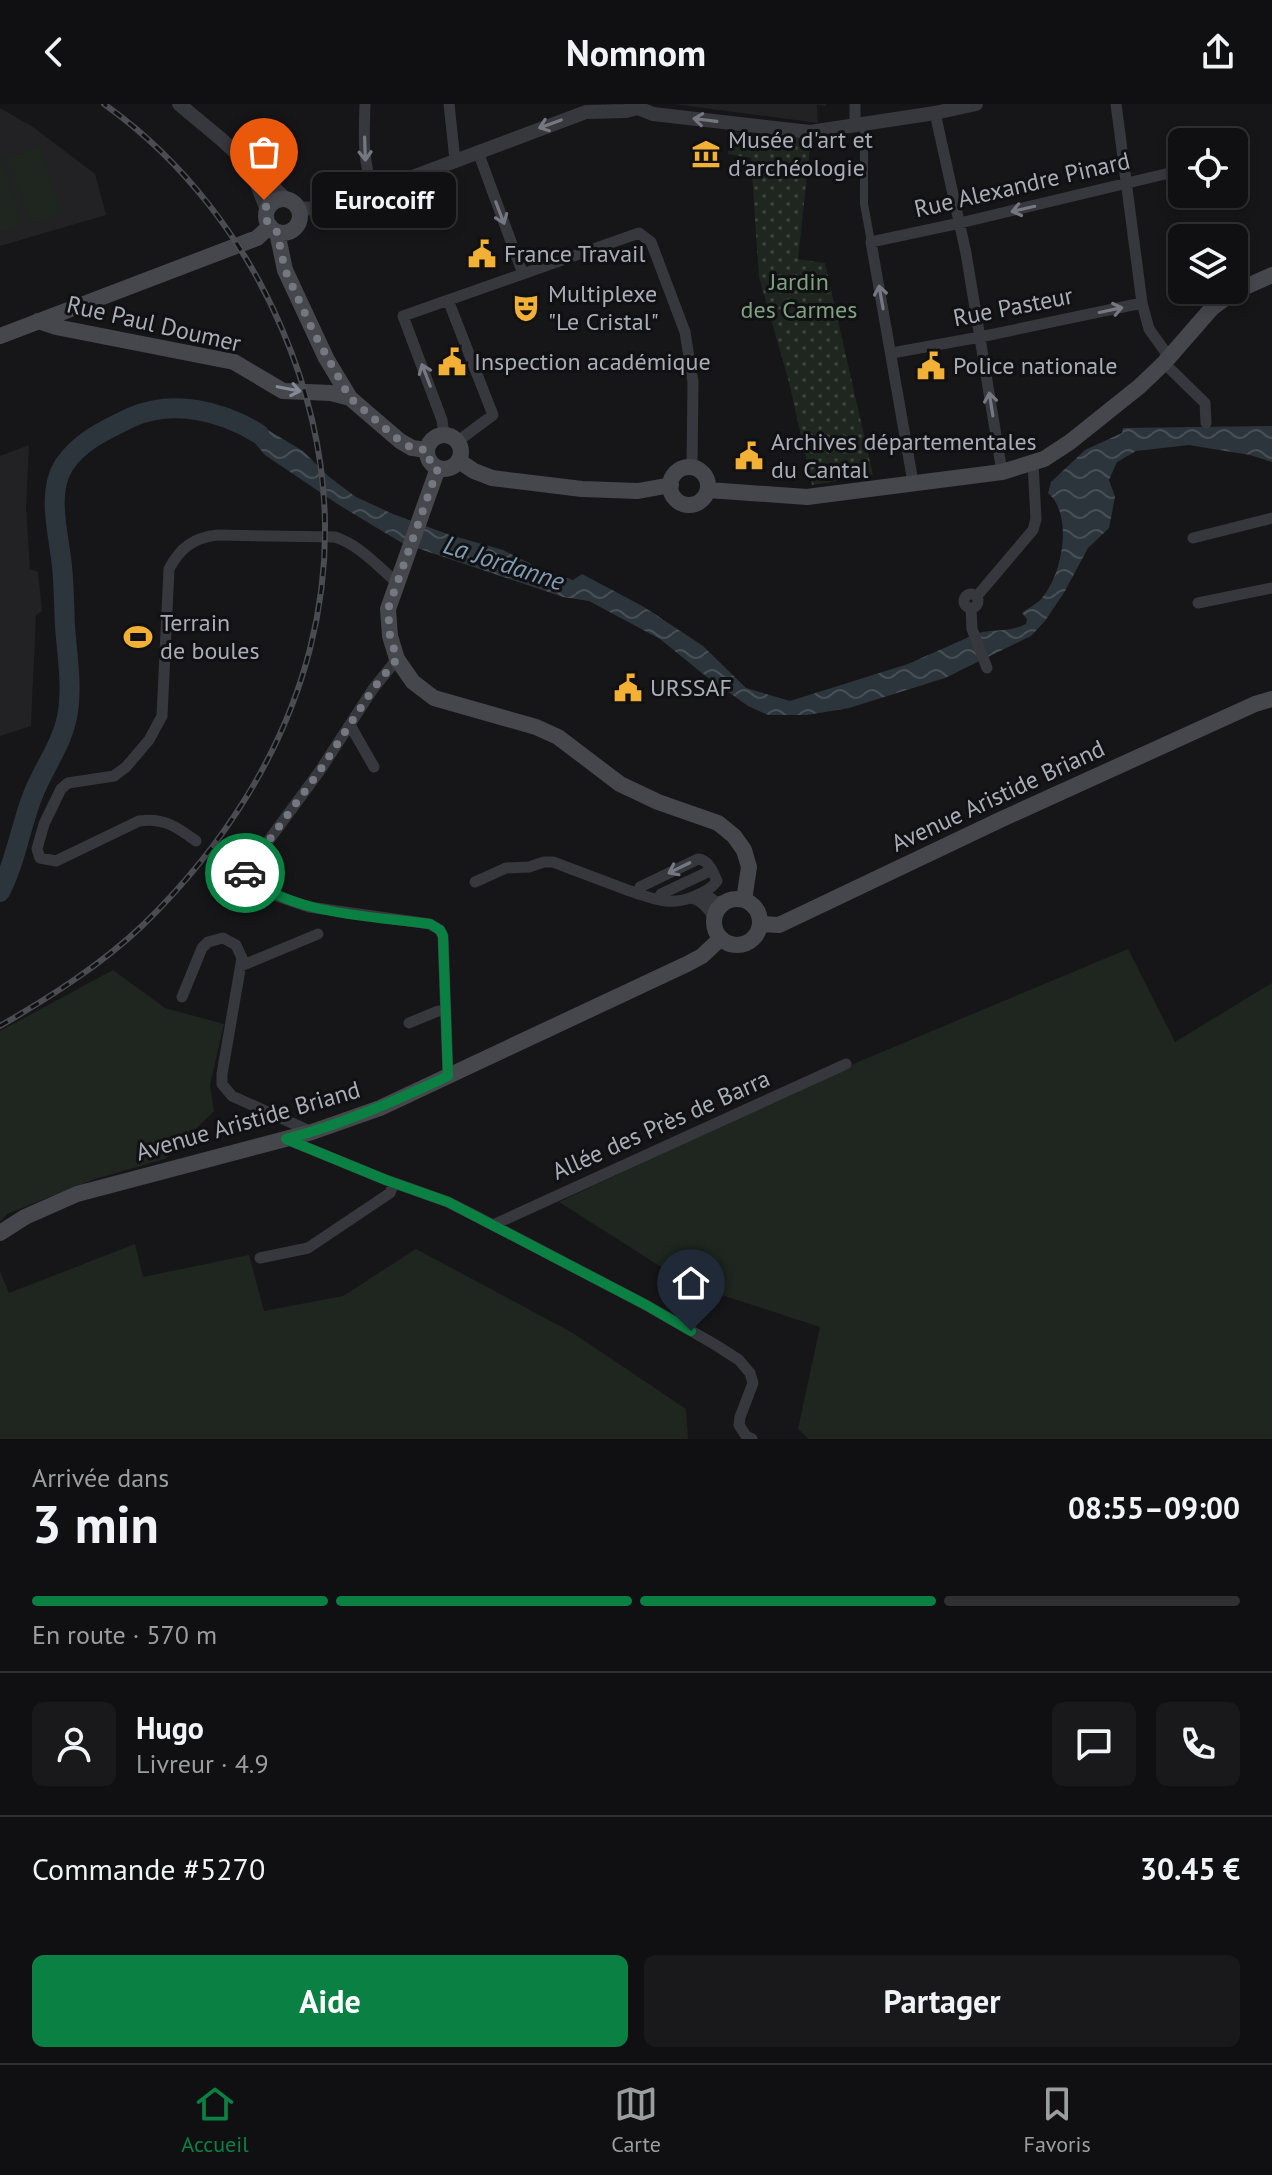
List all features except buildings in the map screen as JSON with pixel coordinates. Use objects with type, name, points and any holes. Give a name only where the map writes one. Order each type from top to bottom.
[{"type":"main road","points":[[0,336],[257,238],[277,224],[300,220],[292,204],[275,201],[277,224],[285,270],[315,335],[350,398],[412,448],[439,442]]},
{"type":"main road","points":[[1167,360],[1212,308],[1232,293],[1272,275]]},
{"type":"main road","points":[[708,490],[807,497],[1002,472],[1033,463],[1070,442],[1230,307],[1272,287]]},
{"type":"main road","name":"Rue Paul Doumer","points":[[38,321],[234,362],[283,391],[331,393],[350,398]]},
{"type":"main road","points":[[332,367],[359,397],[405,434],[439,442],[461,449],[459,461],[449,468],[438,468],[429,459],[439,442]]},
{"type":"main road","points":[[459,461],[492,478],[582,489],[638,491],[671,485]]},
{"type":"main road","points":[[685,467],[692,467],[703,472],[708,490],[698,502],[682,503],[674,496],[671,485],[675,474],[685,467]]},
{"type":"main road","points":[[438,468],[388,609],[390,636],[397,659],[413,682],[434,698],[536,727],[558,737],[620,784],[658,802],[718,823],[734,836],[744,850],[749,867],[737,900],[717,910],[714,917],[720,939],[734,946],[749,943],[755,938],[761,924],[757,909],[737,900]]},
{"type":"main road","name":"Avenue Aristide Briand","points":[[761,924],[779,925],[1002,819],[1264,702],[1272,689]]},
{"type":"main road","name":"Avenue Aristide Briand","points":[[0,1233],[25,1217],[77,1194],[312,1132],[380,1108],[687,964],[702,956],[720,939]]},
{"type":"street","points":[[179,104],[292,204],[317,208],[374,192],[586,112],[626,111],[640,106],[653,114],[810,132],[976,104]]},
{"type":"street","points":[[365,104],[363,150],[374,192]]},
{"type":"street","points":[[449,104],[455,160]]},
{"type":"street","points":[[855,104],[860,126],[864,204],[913,482]]},
{"type":"street","points":[[1116,104],[1142,303],[1149,329],[1167,360],[1205,403],[1206,423]]},
{"type":"street","points":[[935,113],[960,223],[1002,472]]},
{"type":"street","points":[[478,152],[523,274]]},
{"type":"street","points":[[250,168],[277,224]]},
{"type":"street","name":"Rue Alexandre Pinard","points":[[871,242],[1168,174]]},
{"type":"street","points":[[439,442],[442,420],[403,316],[639,233],[651,242],[685,331],[693,382],[692,467]]},
{"type":"street","points":[[439,442],[493,415],[448,300]]},
{"type":"street","name":"Rue Pasteur","points":[[892,353],[1142,303]]},
{"type":"street","points":[[987,668],[972,629],[971,608],[978,603],[977,596],[1033,530],[1036,519],[1033,463]]},
{"type":"street","points":[[1193,538],[1272,518]]},
{"type":"street","points":[[196,841],[173,824],[148,819],[56,861],[40,858],[37,849],[52,805],[61,789],[68,783],[114,776],[149,740],[162,716],[169,569],[182,548],[200,537],[217,535],[335,537],[358,548],[396,582]]},
{"type":"street","points":[[1198,603],[1272,588]]},
{"type":"street","points":[[397,659],[244,874],[274,895],[309,907],[436,926],[443,936],[448,1076]]},
{"type":"street","points":[[350,725],[374,767]]},
{"type":"street","points":[[475,882],[506,868],[553,862],[638,894],[677,903],[706,891],[717,881],[704,859],[698,859],[640,887],[638,894]]},
{"type":"street","points":[[665,900],[661,894],[712,870]]},
{"type":"street","points":[[706,891],[716,902],[737,900]]},
{"type":"street","points":[[690,898],[704,905],[714,917]]},
{"type":"street","points":[[241,966],[318,934]]},
{"type":"street","points":[[182,997],[202,948],[208,942],[223,938],[236,945],[241,952],[241,966],[222,1084],[232,1096],[312,1132]]},
{"type":"street","points":[[409,1023],[438,1011],[446,1011]]},
{"type":"street","name":"Allée des Près de Barra","points":[[493,1225],[846,1064]]},
{"type":"street","points":[[286,1139],[448,1202],[646,1305],[739,1360],[753,1378],[739,1425],[752,1439]]},
{"type":"street","points":[[260,1258],[308,1248],[390,1193],[394,1183]]},
{"type":"shaded area","points":[[674,104],[826,104],[826,106],[817,105],[818,123]]},
{"type":"shaded area","points":[[0,108],[33,127],[95,174],[106,215],[0,246]]},
{"type":"shaded area","points":[[29,445],[26,506],[30,569],[38,572],[42,611],[36,615],[31,726],[0,736],[0,456]]},
{"type":"green space","name":"Jardin des Carmes","points":[[729,131],[811,138],[798,259],[825,263],[873,475],[812,485],[789,382],[759,277],[751,158],[728,154]]},
{"type":"green space","points":[[40,146],[62,213],[29,224],[6,158]]},
{"type":"green space","points":[[0,148],[23,225],[0,232]]},
{"type":"green space","points":[[1128,949],[1175,1042],[1272,983],[1272,1439],[809,1439],[798,1429],[820,1327],[688,1284],[559,1202],[858,1062]]},
{"type":"green space","points":[[113,970],[165,1008],[224,1024],[210,1085],[214,1111],[165,1159],[95,1179],[7,1214],[0,1222],[0,1031]]},
{"type":"green space","points":[[135,1244],[143,1277],[249,1255],[264,1311],[343,1296],[416,1249],[573,1333],[686,1409],[688,1439],[0,1439],[0,1272],[9,1293]]},
{"type":"water","points":[[236,421],[268,430],[303,451],[328,476],[356,497],[393,514],[503,550],[547,572],[573,580],[582,574],[644,607],[703,646],[746,688],[790,701],[908,664],[978,633],[1026,624],[1027,619],[1022,613],[1040,600],[1049,588],[1060,560],[1063,530],[1061,515],[1048,493],[1051,482],[1085,450],[1122,433],[1123,428],[1272,426],[1272,462],[1250,455],[1189,445],[1136,451],[1117,462],[1109,480],[1115,497],[1109,528],[1088,548],[1065,591],[1031,636],[945,678],[849,708],[807,715],[768,715],[748,706],[660,639],[589,601],[563,597],[402,543],[265,455]]},
{"type":"waterway","name":"La Jordanne","points":[[0,892],[35,789],[60,739],[69,706],[63,574],[55,501],[64,465],[86,442],[104,431],[132,417],[164,409],[181,408],[214,414],[259,434]]},
{"type":"railway","points":[[0,1026],[110,954],[143,925],[200,862],[248,794],[285,723],[310,649],[323,572],[323,492],[310,411],[282,329],[267,296],[209,204],[160,150],[104,104]]},
{"type":"way so far","points":[[245,873],[397,659],[390,636],[388,609],[438,468],[429,459],[427,450],[412,448],[400,441],[350,398],[326,358],[285,270],[277,232],[267,221],[264,200]]},
{"type":"place","name":"Musée d'art et d'archéologie","points":[[706,154]]},
{"type":"place","name":"Eurocoiff","points":[[264,200]]},
{"type":"place","name":"France Travail","points":[[482,254]]},
{"type":"place","name":"Multiplexe \"Le Cristal\"","points":[[526,308]]},
{"type":"place","name":"Inspection académique","points":[[452,362]]},
{"type":"place","name":"Police nationale","points":[[931,366]]},
{"type":"place","name":"Archives départementales du Cantal","points":[[749,456]]},
{"type":"place","name":"Terrain de boules","points":[[138,637]]},
{"type":"place","name":"URSSAF","points":[[628,688]]},
{"type":"route","points":[[245,873],[274,895],[309,907],[430,924],[436,926],[443,936],[448,1076],[380,1108],[286,1139],[448,1202],[691,1331]]}]
